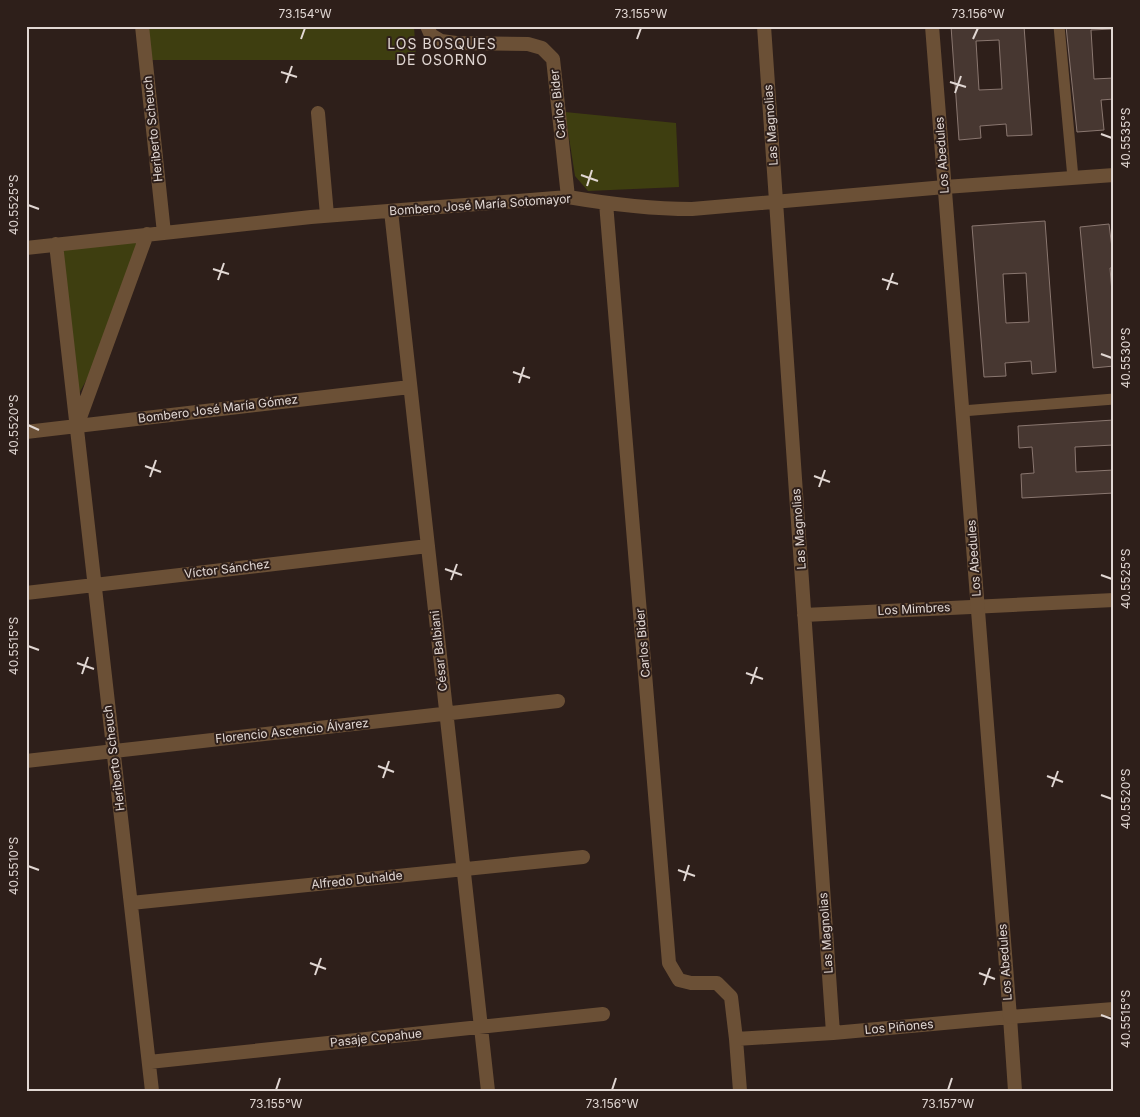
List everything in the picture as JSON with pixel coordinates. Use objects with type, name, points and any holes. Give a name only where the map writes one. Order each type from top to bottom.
[{"type":"street","name":"Heriberto Scheuch","points":[[142,26],[164,233]]},
{"type":"street","name":"Carlos Bider","points":[[427,26],[431,35],[441,41],[528,44],[542,48],[553,59],[568,197]]},
{"type":"street","name":"Las Magnolias","points":[[764,26],[833,1033]]},
{"type":"street","name":"Los Abedules","points":[[932,26],[1015,1091]]},
{"type":"street","points":[[318,113],[328,215]]},
{"type":"street","name":"Bombero José María Sotomayor","points":[[26,248],[328,215],[568,197],[606,203],[685,209],[1114,175]]},
{"type":"street","name":"Carlos Bider","points":[[606,203],[669,962],[678,980],[691,983],[717,984],[731,997],[736,1039]]},
{"type":"street","name":"César Balbiani","points":[[391,211],[488,1091]]},
{"type":"street","name":"Heriberto Scheuch","points":[[76,426],[147,234]]},
{"type":"street","name":"Heriberto Scheuch","points":[[56,244],[152,1091]]},
{"type":"street","name":"Bombero José María Gómez","points":[[26,432],[410,387]]},
{"type":"street","name":"Víctor Sánchez","points":[[26,593],[428,546]]},
{"type":"street","name":"Los Mimbres","points":[[804,615],[1114,600]]},
{"type":"street","name":"Florencio Ascencio Álvarez","points":[[26,761],[558,701]]},
{"type":"street","name":"Alfredo Duhalde","points":[[131,903],[583,857]]},
{"type":"street","name":"Los Piñones","points":[[736,1039],[833,1033],[1114,1009]]},
{"type":"street","name":"Pasaje Copahue","points":[[149,1062],[604,1014]]},
{"type":"street","points":[[736,1039],[740,1091]]},
{"type":"lane","points":[[1059,26],[1073,178]]},
{"type":"lane","points":[[962,410],[1114,399]]},
{"type":"shaded area","points":[[147,26],[414,26],[416,60],[148,60]]},
{"type":"shaded area","points":[[565,112],[676,123],[679,187],[588,191],[575,176]]},
{"type":"shaded area","points":[[142,235],[103,350],[71,408],[63,244]]},
{"type":"building","points":[[951,26],[1024,26],[1032,135],[1007,136],[1006,124],[980,126],[981,138],[959,140]],"holes":[[[999,40],[1002,89],[979,90],[976,41]]]},
{"type":"building","points":[[1066,26],[1114,26],[1114,36],[1113,29],[1091,30],[1094,79],[1114,78],[1114,99],[1101,100],[1104,130],[1077,132]]},
{"type":"building","points":[[1045,221],[1056,372],[1032,374],[1031,361],[1005,363],[1006,376],[984,377],[972,226]],"holes":[[[1026,273],[1029,322],[1006,323],[1003,274]]]},
{"type":"building","points":[[1109,224],[1112,248],[1114,247],[1114,268],[1110,268],[1114,317],[1114,366],[1093,368],[1080,227]]},
{"type":"building","points":[[1114,420],[1114,445],[1075,447],[1076,472],[1114,470],[1114,493],[1022,498],[1021,474],[1034,473],[1032,447],[1019,448],[1018,426]]},
{"type":"district","name":"LOS BOSQUES DE OSORNO","points":[[442,52]]}]
